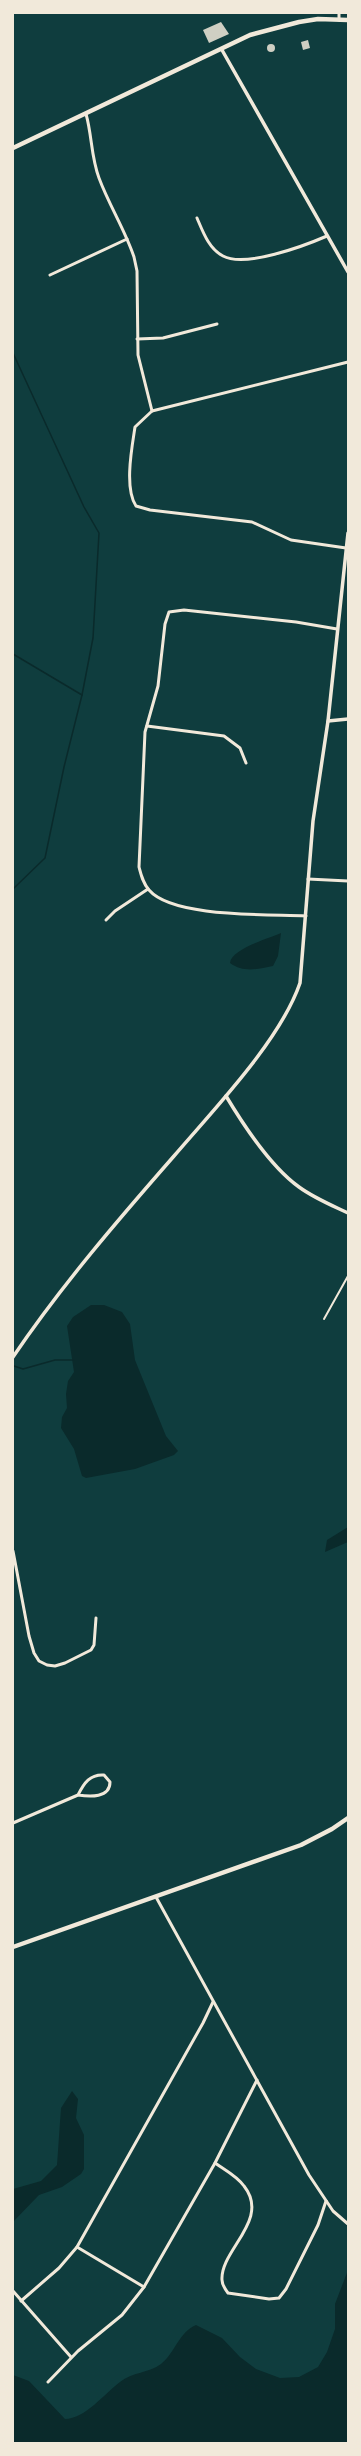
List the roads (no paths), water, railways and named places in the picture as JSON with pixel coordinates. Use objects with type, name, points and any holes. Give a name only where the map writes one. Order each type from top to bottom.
[{"type":"main road","points":[[13,148],[222,50],[250,35],[279,26],[318,19],[348,20]]},
{"type":"main road","points":[[13,1947],[301,1845],[348,1818]]},
{"type":"street","points":[[339,13],[339,20]]},
{"type":"street","points":[[222,50],[348,272]]},
{"type":"street","points":[[86,114],[93,160],[99,178],[127,239],[137,271],[137,339],[140,367],[148,391],[152,411]]},
{"type":"street","points":[[197,218],[215,250],[231,259],[248,260],[289,249],[327,236]]},
{"type":"street","points":[[50,275],[127,239]]},
{"type":"street","points":[[137,339],[163,338],[217,324]]},
{"type":"street","points":[[346,548],[291,540],[252,522],[150,510],[136,506],[131,496],[130,467],[135,426],[152,411],[348,362]]},
{"type":"street","points":[[13,1357],[118,1222],[226,1096],[274,1032],[295,996],[300,983],[313,821],[328,721],[348,532]]},
{"type":"street","points":[[306,916],[205,911],[178,906],[148,889],[139,868],[147,726],[158,686],[164,624],[169,612],[184,610],[337,628]]},
{"type":"street","points":[[328,721],[348,719]]},
{"type":"street","points":[[147,726],[224,736],[240,748],[246,763]]},
{"type":"street","points":[[308,879],[348,881]]},
{"type":"street","points":[[106,920],[148,889]]},
{"type":"street","points":[[226,1096],[269,1157],[289,1179],[315,1198],[348,1213]]},
{"type":"street","points":[[324,1319],[348,1276]]},
{"type":"street","points":[[13,1550],[18,1582],[34,1653],[47,1665],[65,1663],[91,1650],[94,1645],[96,1618]]},
{"type":"street","points":[[13,1583],[18,1582]]},
{"type":"street","points":[[13,1823],[78,1795],[87,1797],[104,1793],[110,1786],[110,1782],[104,1775],[95,1775],[83,1785],[78,1795]]},
{"type":"street","points":[[156,1897],[309,2175],[333,2211],[348,2224]]},
{"type":"street","points":[[21,2301],[59,2268],[77,2247],[203,2024],[213,2002]]},
{"type":"street","points":[[48,2382],[71,2357],[122,2314],[144,2287],[215,2163],[257,2080]]},
{"type":"street","points":[[215,2163],[244,2186],[253,2208],[246,2228],[224,2268],[222,2278],[228,2293],[241,2296],[279,2298],[286,2289],[318,2225],[326,2201]]},
{"type":"street","points":[[77,2247],[144,2287]]},
{"type":"street","points":[[13,2291],[71,2357]]},
{"type":"water","points":[[281,933],[278,956],[273,966],[246,969],[230,963],[232,958],[237,953],[260,941]]},
{"type":"water","points":[[91,1305],[104,1305],[122,1312],[130,1324],[135,1360],[166,1436],[178,1451],[174,1455],[135,1469],[86,1478],[82,1476],[74,1449],[61,1428],[62,1417],[67,1408],[66,1394],[68,1381],[74,1372],[67,1326],[73,1317]]},
{"type":"water","points":[[348,1527],[348,1542],[325,1552],[327,1540]]},
{"type":"water","points":[[72,2091],[78,2099],[76,2118],[84,2135],[84,2169],[81,2174],[62,2187],[39,2195],[13,2222],[13,2189],[41,2181],[57,2165],[61,2108]]},
{"type":"water","points":[[348,2270],[348,2443],[13,2443],[13,2375],[29,2381],[65,2419],[72,2418],[80,2415],[94,2405],[125,2379],[161,2364],[185,2332],[196,2325],[222,2338],[240,2357],[256,2369],[280,2378],[299,2377],[318,2367],[327,2352],[335,2329],[335,2304]]},
{"type":"waterway","points":[[13,353],[84,507],[99,533],[93,638],[82,695],[64,767],[45,858],[13,889]]},
{"type":"waterway","points":[[13,654],[82,695]]},
{"type":"waterway","points":[[14,1366],[23,1369],[55,1360],[74,1360]]}]
